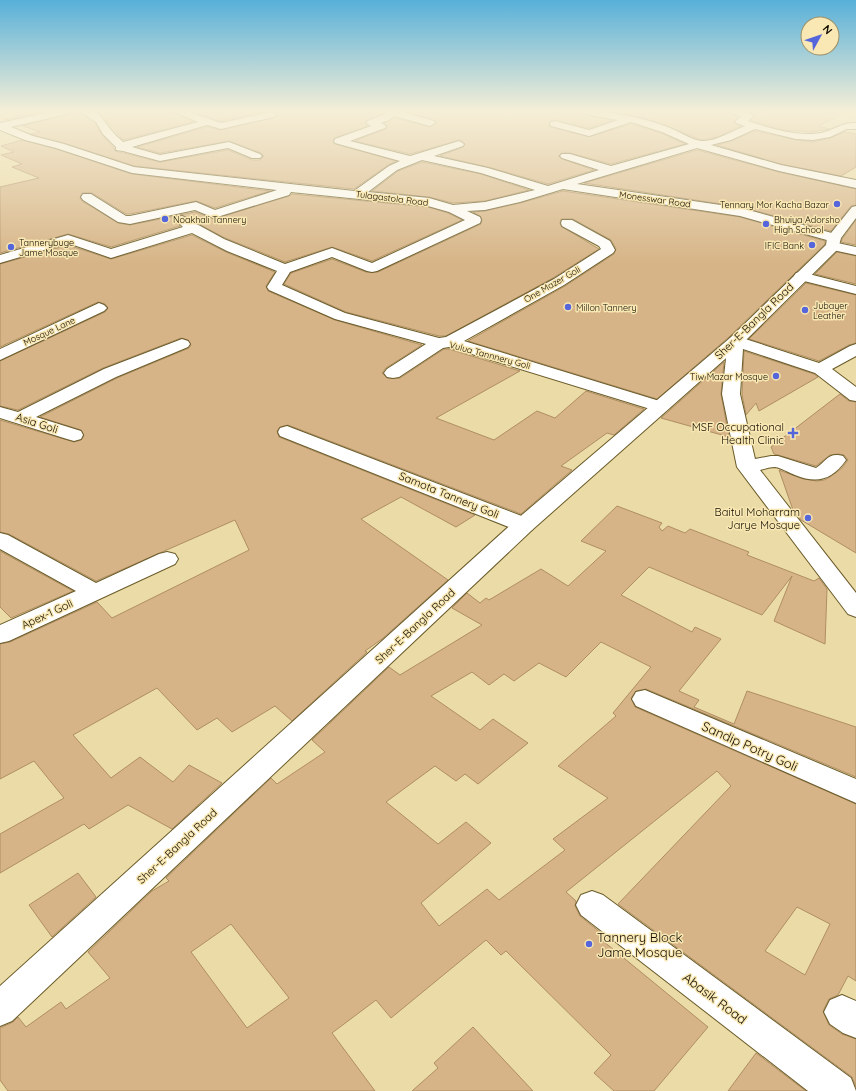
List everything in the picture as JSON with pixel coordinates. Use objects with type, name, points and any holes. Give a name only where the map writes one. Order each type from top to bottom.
[{"type":"street","name":"Tulagastola Road","points":[[106,162],[132,170],[145,172],[294,189],[429,202],[452,209],[485,206],[564,186]]},
{"type":"street","points":[[358,194],[393,168],[406,162]]},
{"type":"street","points":[[448,162],[484,170],[548,190]]},
{"type":"street","points":[[585,162],[612,170]]},
{"type":"street","points":[[564,186],[589,176],[640,162]]},
{"type":"street","points":[[758,162],[779,168],[856,184]]},
{"type":"street","name":"Monesswar Road","points":[[564,186],[741,212],[841,245]]},
{"type":"street","points":[[87,197],[123,219],[130,220],[196,206],[214,214],[294,189]]},
{"type":"street","points":[[170,211],[193,228],[227,246],[285,269],[332,252],[372,268],[475,220],[452,209]]},
{"type":"street","name":"Sher-E-Bangla Road","points":[[0,1009],[524,525],[736,341],[801,276],[841,245],[856,210]]},
{"type":"street","name":"One Mazer Goli","points":[[445,343],[559,282],[608,250],[605,244],[566,223]]},
{"type":"street","points":[[0,259],[68,239],[107,253],[119,252],[193,228]]},
{"type":"street","name":"Vulua Tannnery Goli","points":[[285,269],[274,287],[340,316],[551,372],[660,407]]},
{"type":"street","points":[[801,276],[856,290]]},
{"type":"street","name":"Mosque Lane","points":[[0,355],[98,308]]},
{"type":"street","points":[[856,396],[821,368],[736,341],[731,394],[748,467],[856,609]]},
{"type":"street","points":[[393,373],[445,343]]},
{"type":"street","points":[[20,418],[110,373],[182,344]]},
{"type":"street","points":[[821,368],[856,349]]},
{"type":"street","name":"Asia Goli","points":[[0,412],[74,435]]},
{"type":"street","name":"Samota Tannery Goli","points":[[287,432],[524,525]]},
{"type":"street","points":[[748,467],[777,462],[814,475],[824,473],[830,469],[836,460]]},
{"type":"street","points":[[0,540],[95,592]]},
{"type":"street","name":"Apex-1 Goli","points":[[0,635],[167,559]]},
{"type":"street","name":"Sandip Potry Goli","points":[[645,699],[856,792]]},
{"type":"street","name":"Abasik Road","points":[[592,905],[838,1091]]},
{"type":"building","points":[[17,162],[95,162],[132,174],[270,191],[215,208],[196,201],[130,214],[126,214],[92,193],[82,193],[80,198],[82,201],[118,223],[130,225],[195,212],[214,219],[292,194],[428,207],[448,213],[462,220],[372,261],[332,247],[285,262],[225,238],[182,215],[177,216],[175,220],[180,226],[111,247],[68,234],[0,253],[0,187],[39,178],[12,167],[22,164]]},
{"type":"building","points":[[122,162],[394,162],[354,189],[134,166]]},
{"type":"building","points":[[422,162],[481,174],[529,190],[485,201],[453,203],[429,197],[372,191],[398,171]]},
{"type":"building","points":[[466,162],[570,162],[594,170],[548,184]]},
{"type":"building","points":[[603,162],[619,162],[611,164]]},
{"type":"building","points":[[656,162],[741,162],[856,189],[856,205],[851,206],[831,231],[741,207],[584,183]]},
{"type":"building","points":[[774,162],[856,162],[856,167],[841,176]]},
{"type":"building","points":[[563,191],[740,217],[825,241],[825,244],[729,337],[657,399],[468,341],[565,286],[614,254],[616,249],[611,240],[573,219],[561,219],[561,226],[599,249],[553,278],[446,336],[439,336],[346,312],[284,284],[291,273],[332,259],[366,272],[378,272],[481,224],[481,217],[473,212],[485,211],[520,203]]},
{"type":"building","points":[[856,220],[856,245],[841,242],[842,239]]},
{"type":"building","points":[[192,235],[226,252],[275,272],[266,286],[268,291],[335,320],[422,345],[386,368],[382,373],[387,378],[400,378],[444,349],[449,349],[520,371],[436,418],[494,440],[537,411],[555,418],[586,391],[644,409],[614,435],[607,433],[561,466],[572,470],[521,514],[288,425],[280,427],[277,431],[279,437],[475,515],[456,527],[401,497],[361,519],[448,580],[382,639],[365,651],[367,652],[292,721],[275,706],[232,732],[217,718],[197,730],[157,688],[73,735],[111,778],[140,757],[173,782],[189,765],[222,783],[172,829],[128,805],[89,829],[84,824],[0,873],[0,834],[64,798],[34,761],[0,779],[0,644],[10,642],[97,602],[112,618],[249,550],[235,520],[96,581],[9,534],[0,532],[0,420],[74,442],[81,440],[84,436],[81,430],[40,417],[117,378],[189,348],[191,345],[188,340],[181,338],[103,368],[18,410],[0,406],[0,361],[105,312],[108,308],[105,304],[98,302],[0,347],[0,264],[68,245],[111,259]]},
{"type":"building","points":[[837,252],[856,256],[856,284],[815,274]]},
{"type":"building","points":[[806,283],[856,295],[856,343],[849,345],[819,361],[749,339]]},
{"type":"building","points":[[744,351],[814,374],[818,377],[759,411],[756,403],[746,415],[742,394]]},
{"type":"building","points":[[724,362],[721,394],[729,437],[661,418]]},
{"type":"building","points":[[840,394],[849,401],[856,402],[856,553],[801,520],[793,510],[779,470],[803,479],[817,481],[824,480],[842,468],[848,460],[844,455],[830,455],[816,466],[774,454],[771,447]]},
{"type":"building","points":[[617,506],[662,523],[659,527],[662,531],[668,526],[685,533],[690,529],[749,552],[747,555],[814,581],[819,578],[827,589],[825,644],[774,621],[792,576],[762,615],[649,567],[621,595],[692,632],[695,627],[721,639],[679,691],[699,700],[694,707],[734,724],[747,691],[856,727],[856,777],[646,689],[636,691],[631,698],[635,707],[856,804],[856,981],[848,976],[838,995],[829,999],[823,1011],[829,1025],[842,1034],[856,1039],[856,1087],[852,1077],[618,904],[731,786],[717,771],[566,892],[576,901],[575,906],[580,916],[606,937],[603,941],[708,1027],[654,1091],[614,1091],[594,1073],[611,1055],[506,951],[501,955],[486,940],[391,1018],[376,1000],[332,1033],[375,1091],[8,1091],[0,1080],[0,1028],[13,1022],[18,1017],[26,1027],[61,1002],[66,1009],[110,978],[88,952],[152,891],[169,881],[166,878],[271,778],[277,784],[325,752],[312,740],[389,667],[400,675],[482,625],[452,608],[467,593],[480,603],[486,598],[489,600],[541,569],[568,586],[606,551],[581,541]],"holes":[[[601,642],[651,667],[613,713],[616,716],[558,766],[608,798],[553,839],[565,850],[499,900],[487,889],[439,926],[421,903],[491,843],[466,822],[438,844],[386,802],[435,766],[456,781],[465,774],[478,784],[528,743],[493,719],[480,730],[431,696],[472,672],[489,685],[504,674],[514,681],[539,663],[566,677]],[[797,907],[830,924],[805,975],[765,951]],[[231,924],[289,998],[247,1028],[191,952]]]},
{"type":"building","points":[[0,551],[73,591],[11,618],[0,607]]},
{"type":"building","points":[[78,873],[96,897],[52,937],[29,905]]},
{"type":"building","points":[[473,1027],[533,1091],[412,1091],[438,1068],[434,1063]]},
{"type":"building","points":[[756,1053],[806,1091],[728,1091]]},
{"type":"place","name":"Tennary Mor Kacha Bazar","points":[[837,204]]},
{"type":"place","name":"Noakhali Tannery","points":[[165,219]]},
{"type":"place","name":"Bhuiya Adorsho High School","points":[[766,224]]},
{"type":"place","name":"IFIC Bank","points":[[812,245]]},
{"type":"place","name":"Tannerybuge Jame Mosque","points":[[11,247]]},
{"type":"place","name":"Millon Tannery","points":[[568,307]]},
{"type":"place","name":"Jubayer Leather","points":[[805,310]]},
{"type":"place","name":"Tiw Mazar Mosque","points":[[776,376]]},
{"type":"place","name":"MSF Occupational Health Clinic","points":[[793,433]]},
{"type":"place","name":"Baitul Moharram Jarye Mosque","points":[[808,518]]},
{"type":"place","name":"Tannery Block Jame Mosque","points":[[589,944]]}]
